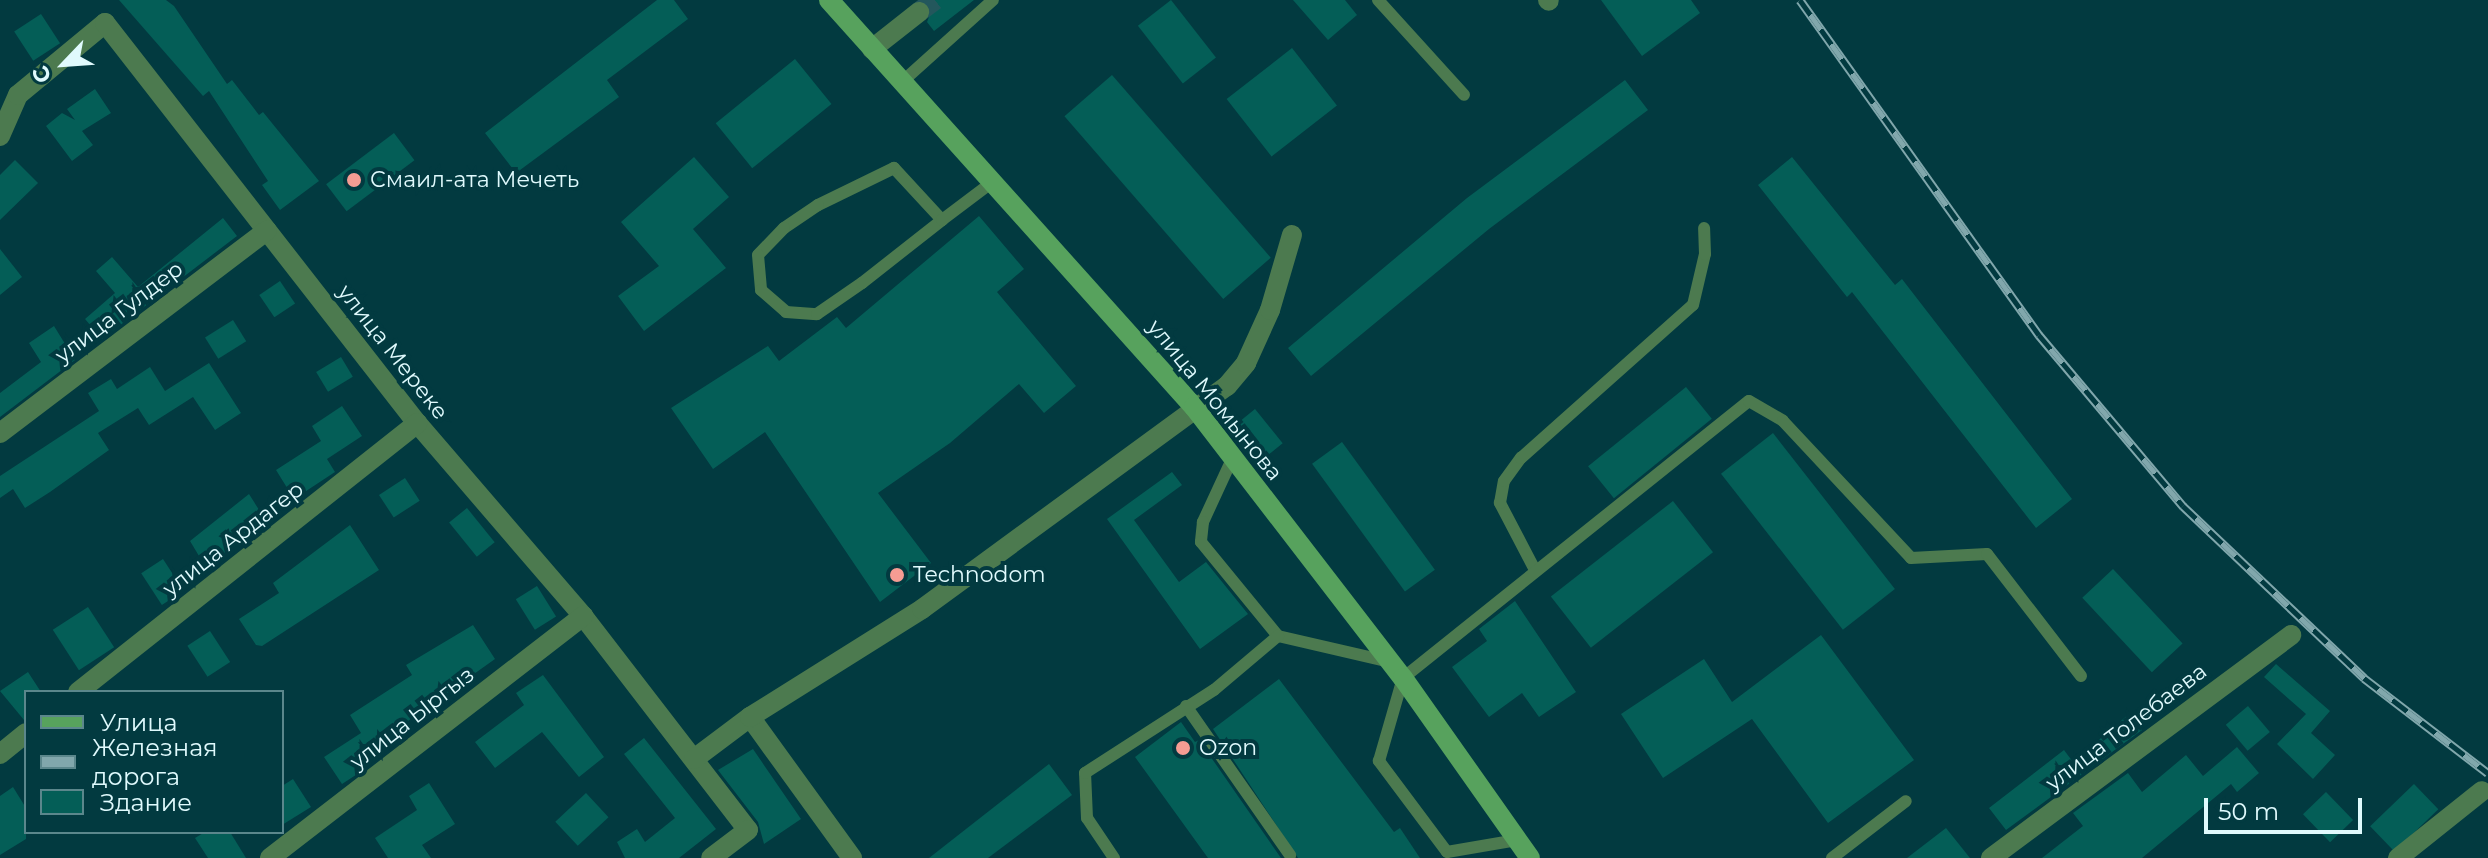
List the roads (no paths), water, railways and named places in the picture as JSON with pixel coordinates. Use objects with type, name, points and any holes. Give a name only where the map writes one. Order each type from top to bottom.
[{"type":"main road","name":"улица Момынова","points":[[831,1],[995,180],[1194,407],[1397,670],[1530,858]]},
{"type":"street","points":[[872,49],[919,12]]},
{"type":"street","name":"улица Мереке","points":[[0,136],[18,95],[105,23],[417,423],[583,616],[748,830],[711,858]]},
{"type":"street","name":"улица Гулдер","points":[[0,433],[267,230]]},
{"type":"street","points":[[694,759],[750,717],[922,609],[1194,407],[1227,386],[1246,363],[1285,271],[1292,235]]},
{"type":"street","name":"улица Ардагер","points":[[81,690],[417,423]]},
{"type":"street","name":"улица Ыргыз","points":[[270,858],[583,616]]},
{"type":"street","name":"улица Толебаева","points":[[1991,858],[2291,635]]},
{"type":"street","points":[[750,717],[852,858]]},
{"type":"street","points":[[0,754],[24,735]]},
{"type":"street","points":[[2398,858],[2482,791]]},
{"type":"lane","points":[[903,81],[993,0]]},
{"type":"lane","points":[[1378,0],[1464,95]]},
{"type":"lane","points":[[942,220],[894,168],[818,205],[784,228],[758,255],[761,290],[786,312],[817,314],[942,220],[995,180]]},
{"type":"lane","points":[[1535,570],[1500,503],[1504,481],[1521,458],[1693,305],[1705,254],[1704,228]]},
{"type":"lane","points":[[1517,840],[1447,852],[1379,761],[1397,670],[1535,570],[1749,401],[1783,421],[1911,558],[1987,554],[2081,676]]},
{"type":"lane","points":[[1233,457],[1203,522],[1201,542],[1278,636],[1397,670]]},
{"type":"lane","points":[[1114,858],[1087,818],[1085,773],[1186,706],[1278,636]]},
{"type":"lane","points":[[1186,706],[1290,855]]},
{"type":"lane","points":[[1832,858],[1906,801]]},
{"type":"tunnel","points":[[919,12],[935,0]]},
{"type":"railway","points":[[1800,0],[2039,335],[2183,506],[2364,678],[2488,773]]},
{"type":"place","name":"Смаил-ата Мечеть","points":[[354,180]]},
{"type":"place","name":"Technodom","points":[[897,575]]},
{"type":"place","name":"Ozon","points":[[1183,748]]}]
